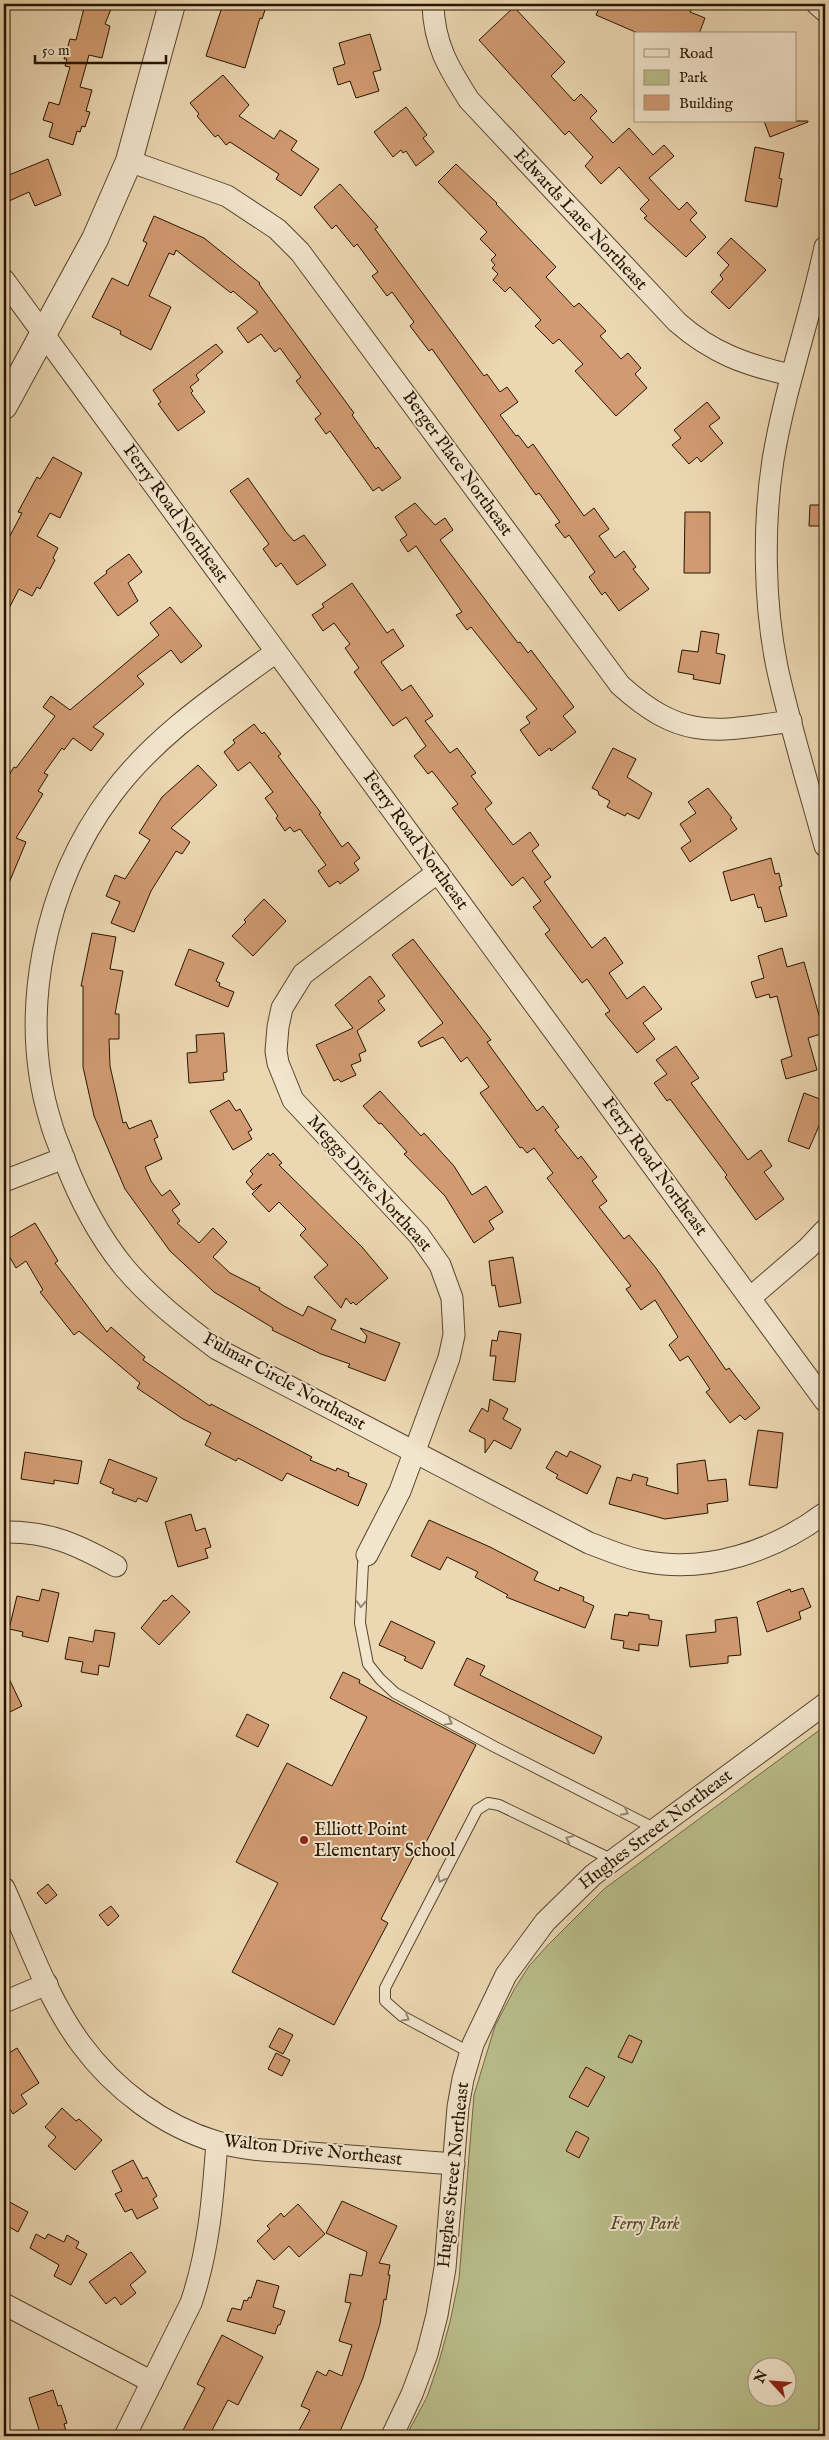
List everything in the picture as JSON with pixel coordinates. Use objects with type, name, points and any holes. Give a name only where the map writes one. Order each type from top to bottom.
[{"type":"street","points":[[4,406],[95,239],[129,161],[172,4]]},
{"type":"street","name":"Edwards Lane Northeast","points":[[433,4],[438,45],[446,64],[469,100],[677,322],[691,334],[724,355],[755,367],[791,375]]},
{"type":"street","points":[[817,4],[825,12]]},
{"type":"street","name":"Berger Place Northeast","points":[[129,161],[227,196],[277,229],[300,252],[620,685],[640,704],[672,721],[696,728],[735,729],[791,721]]},
{"type":"street","points":[[825,247],[783,403],[773,462],[768,514],[767,563],[771,623],[777,667],[825,846]]},
{"type":"street","name":"Ferry Road Northeast","points":[[4,280],[825,1401]]},
{"type":"street","name":"Fulmar Circle Northeast","points":[[276,652],[186,718],[152,748],[125,777],[96,816],[65,876],[46,938],[40,977],[37,1025],[40,1073],[50,1122],[78,1196],[103,1237],[124,1266],[157,1302],[181,1323],[217,1349],[255,1371],[588,1543],[642,1561],[686,1565],[733,1558],[780,1541],[825,1513]]},
{"type":"street","name":"Meggs Drive Northeast","points":[[367,1555],[400,1491],[450,1358],[454,1318],[446,1279],[440,1265],[419,1235],[293,1100],[278,1063],[276,1051],[278,1027],[282,1008],[303,974],[438,872]]},
{"type":"street","points":[[4,1181],[64,1158]]},
{"type":"street","points":[[750,1298],[808,1248],[825,1230]]},
{"type":"street","points":[[4,1532],[31,1532],[67,1541],[116,1566]]},
{"type":"street","name":"Hughes Street Northeast","points":[[392,2436],[412,2394],[427,2354],[437,2315],[445,2268],[458,2107],[471,2053],[489,2008],[522,1951],[571,1894],[613,1860],[825,1704]]},
{"type":"street","name":"Walton Drive Northeast","points":[[4,1888],[59,2009],[81,2044],[121,2088],[160,2116],[180,2128],[217,2142],[257,2149],[454,2164]]},
{"type":"street","points":[[4,2002],[48,1984]]},
{"type":"street","points":[[125,2436],[191,2303],[198,2284],[209,2237],[217,2142]]},
{"type":"street","points":[[4,2304],[152,2382]]},
{"type":"lane","points":[[367,1555],[363,1564],[360,1623],[368,1664],[380,1679],[396,1693],[486,1742],[656,1829]]},
{"type":"lane","points":[[471,2053],[402,2016],[385,2001],[385,1988],[477,1810],[488,1803],[499,1805],[613,1860]]},
{"type":"green space","name":"Ferry Park","points":[[825,1726],[825,2436],[406,2436],[427,2397],[438,2365],[459,2279],[474,2095],[495,2026],[529,1966],[604,1889]]},
{"type":"building","points":[[85,4],[113,4],[105,24],[110,26],[102,58],[89,55],[80,87],[92,90],[86,111],[90,112],[85,127],[82,126],[80,132],[77,131],[73,145],[49,137],[53,123],[43,120],[49,102],[59,105],[70,67],[65,66],[67,59],[64,59],[70,39],[76,40]]},
{"type":"building","points":[[223,4],[267,4],[262,19],[260,18],[245,68],[206,56]]},
{"type":"building","points":[[601,4],[694,4],[690,12],[705,18],[700,32],[635,32],[596,15]]},
{"type":"building","points":[[514,7],[565,62],[551,76],[574,101],[581,94],[597,111],[590,118],[613,143],[629,128],[653,155],[664,145],[674,156],[649,178],[679,210],[687,202],[697,213],[690,220],[706,237],[686,257],[644,218],[647,216],[640,209],[649,200],[619,167],[601,184],[585,166],[593,157],[569,131],[565,135],[479,40]]},
{"type":"building","points":[[370,34],[381,70],[373,72],[379,91],[356,98],[350,81],[338,85],[333,68],[345,64],[339,43]]},
{"type":"building","points":[[223,75],[249,105],[239,116],[274,139],[280,130],[297,141],[291,150],[319,169],[301,196],[276,179],[279,174],[230,142],[226,145],[218,135],[215,137],[197,116],[199,114],[190,103]]},
{"type":"building","points":[[406,107],[427,135],[423,138],[434,152],[416,166],[406,151],[403,153],[401,150],[393,157],[374,132]]},
{"type":"building","points":[[808,121],[808,122],[770,137],[764,122]]},
{"type":"building","points":[[755,147],[784,153],[779,178],[782,179],[777,207],[745,201]]},
{"type":"building","points":[[48,159],[61,195],[35,206],[29,192],[9,201],[4,188],[4,177]]},
{"type":"building","points":[[456,164],[497,203],[556,267],[546,277],[574,307],[579,303],[606,331],[600,336],[621,359],[628,353],[641,368],[635,374],[647,388],[616,416],[575,371],[583,364],[559,339],[553,344],[535,326],[541,320],[510,287],[505,292],[493,280],[498,274],[492,268],[495,265],[491,260],[496,255],[480,239],[487,232],[438,182]]},
{"type":"building","points":[[340,184],[378,227],[375,229],[484,376],[487,374],[500,392],[507,387],[518,402],[500,415],[516,436],[518,435],[528,448],[533,444],[584,516],[594,508],[609,529],[599,536],[615,558],[624,551],[636,567],[633,569],[649,589],[619,611],[605,592],[602,595],[589,577],[595,572],[569,535],[565,538],[555,525],[560,522],[539,493],[536,495],[432,349],[429,351],[410,326],[414,322],[392,292],[387,296],[372,276],[378,272],[357,244],[354,247],[336,225],[332,229],[314,207]]},
{"type":"building","points":[[154,216],[204,238],[260,283],[354,413],[352,415],[376,449],[378,447],[401,478],[382,491],[379,487],[373,491],[330,431],[326,434],[315,419],[321,414],[296,381],[301,377],[280,348],[275,352],[261,334],[248,343],[237,328],[258,312],[233,291],[231,293],[176,250],[174,255],[169,253],[149,296],[171,307],[151,350],[120,334],[121,331],[92,317],[112,278],[128,286],[147,243],[143,241]]},
{"type":"building","points":[[731,238],[766,270],[729,309],[711,292],[723,279],[720,275],[729,265],[717,253]]},
{"type":"building","points":[[216,344],[223,352],[196,375],[199,380],[190,387],[193,391],[191,393],[205,412],[178,431],[158,404],[161,402],[153,390]]},
{"type":"building","points":[[707,402],[720,418],[709,426],[723,443],[701,462],[697,457],[689,464],[672,445],[681,438],[674,430]]},
{"type":"building","points":[[53,457],[82,473],[60,518],[50,513],[37,536],[58,548],[53,558],[55,560],[40,589],[37,587],[32,596],[19,589],[4,618],[4,547],[22,513],[18,512],[37,477],[40,479]]},
{"type":"building","points":[[248,478],[294,541],[304,535],[326,565],[297,585],[281,563],[276,567],[263,549],[269,544],[230,491]]},
{"type":"building","points":[[415,503],[435,525],[445,518],[453,530],[440,540],[518,643],[520,642],[528,653],[531,650],[574,707],[563,716],[576,732],[551,751],[550,748],[539,756],[520,730],[530,723],[526,717],[537,709],[471,627],[467,630],[456,615],[462,612],[416,546],[408,552],[400,540],[407,535],[395,517]]},
{"type":"building","points":[[810,505],[825,505],[825,526],[809,526]]},
{"type":"building","points":[[685,512],[710,512],[710,573],[684,573]]},
{"type":"building","points":[[129,554],[142,572],[128,583],[138,601],[118,616],[94,583],[107,573],[106,571]]},
{"type":"building","points":[[352,583],[387,633],[393,629],[404,646],[381,662],[402,691],[411,685],[433,716],[425,721],[450,753],[457,748],[476,773],[471,776],[492,803],[485,809],[513,845],[530,832],[539,845],[532,851],[551,877],[544,882],[592,948],[605,937],[623,963],[609,973],[627,999],[644,986],[662,1009],[643,1023],[655,1039],[637,1053],[605,1014],[610,1011],[587,979],[582,983],[545,934],[550,930],[533,907],[541,901],[523,877],[512,886],[452,808],[458,804],[432,771],[428,774],[414,756],[426,746],[406,717],[393,726],[354,672],[359,668],[345,648],[350,644],[334,623],[323,631],[312,615],[324,607],[322,604]]},
{"type":"building","points":[[170,607],[202,646],[181,663],[171,650],[137,676],[144,684],[93,727],[104,734],[91,751],[73,738],[64,750],[62,748],[44,773],[48,775],[38,791],[43,794],[16,838],[26,842],[4,895],[4,783],[14,767],[16,768],[55,716],[43,707],[51,696],[70,710],[159,635],[150,623]]},
{"type":"building","points":[[701,631],[719,634],[716,653],[725,655],[720,684],[693,679],[694,675],[678,672],[682,650],[698,652]]},
{"type":"building","points":[[254,724],[262,734],[264,732],[281,754],[278,756],[321,813],[319,814],[342,847],[348,842],[360,858],[354,863],[359,870],[340,884],[338,881],[329,887],[318,871],[326,865],[300,829],[294,832],[290,827],[285,831],[276,818],[278,816],[265,798],[273,792],[250,762],[238,771],[224,752],[235,743],[233,740]]},
{"type":"building","points":[[613,748],[636,759],[627,777],[652,793],[639,819],[627,813],[625,816],[607,807],[610,801],[599,795],[598,791],[592,788]]},
{"type":"building","points":[[198,765],[217,785],[171,828],[190,842],[182,854],[176,851],[151,891],[134,932],[111,923],[120,902],[106,896],[115,875],[125,879],[150,840],[139,833],[162,797]]},
{"type":"building","points":[[708,788],[732,818],[730,819],[737,829],[690,862],[681,848],[691,841],[680,824],[696,813],[688,802]]},
{"type":"building","points":[[771,858],[775,874],[779,873],[782,886],[779,887],[787,916],[765,922],[761,907],[758,908],[754,894],[731,901],[723,872]]},
{"type":"building","points":[[264,899],[286,921],[253,956],[232,936]]},
{"type":"building","points":[[92,933],[116,937],[110,969],[123,971],[115,1014],[119,1014],[119,1039],[109,1039],[110,1066],[123,1123],[126,1122],[129,1129],[151,1120],[158,1137],[154,1139],[162,1159],[145,1167],[151,1181],[162,1196],[170,1190],[180,1204],[172,1210],[180,1221],[177,1223],[199,1243],[213,1228],[227,1242],[213,1257],[230,1273],[260,1288],[259,1290],[284,1306],[303,1316],[308,1306],[336,1320],[331,1329],[365,1343],[367,1336],[360,1328],[400,1343],[385,1381],[348,1367],[350,1364],[321,1354],[272,1330],[273,1328],[214,1292],[170,1251],[125,1189],[94,1116],[83,1067],[83,986],[81,986]]},
{"type":"building","points":[[413,939],[491,1040],[487,1042],[537,1111],[543,1106],[559,1127],[555,1130],[578,1159],[581,1156],[597,1177],[592,1181],[607,1201],[599,1207],[624,1239],[629,1235],[656,1268],[726,1370],[729,1368],[760,1408],[745,1420],[740,1415],[730,1423],[706,1392],[710,1389],[688,1356],[680,1361],[669,1345],[678,1337],[655,1300],[641,1310],[626,1289],[631,1286],[547,1178],[553,1173],[534,1148],[527,1153],[522,1147],[520,1148],[480,1093],[489,1087],[467,1057],[461,1062],[443,1037],[421,1047],[418,1042],[443,1023],[392,955]]},
{"type":"building","points":[[782,948],[787,967],[804,962],[824,1033],[808,1038],[817,1070],[786,1079],[781,1060],[792,1056],[777,996],[770,998],[769,994],[756,998],[751,982],[764,978],[758,956]]},
{"type":"building","points":[[189,949],[224,963],[216,981],[220,983],[219,986],[234,992],[228,1007],[175,985]]},
{"type":"building","points":[[370,976],[385,996],[378,1001],[385,1010],[357,1031],[366,1051],[359,1054],[361,1061],[351,1065],[356,1075],[341,1082],[338,1079],[334,1081],[316,1045],[353,1028],[335,1005]]},
{"type":"building","points":[[224,1033],[227,1072],[223,1073],[224,1080],[189,1083],[187,1053],[197,1052],[196,1035]]},
{"type":"building","points":[[676,1046],[699,1078],[691,1083],[748,1160],[761,1150],[772,1166],[764,1172],[784,1199],[756,1220],[725,1177],[727,1175],[670,1099],[667,1101],[654,1083],[667,1074],[656,1060]]},
{"type":"building","points":[[380,1091],[421,1136],[424,1133],[454,1166],[472,1195],[486,1186],[503,1212],[489,1221],[494,1229],[474,1243],[445,1196],[404,1154],[407,1152],[363,1106]]},
{"type":"building","points":[[804,1093],[825,1101],[825,1112],[809,1149],[788,1141]]},
{"type":"building","points":[[229,1100],[236,1111],[240,1109],[252,1130],[248,1132],[252,1139],[233,1150],[210,1111]]},
{"type":"building","points":[[268,1153],[270,1156],[273,1153],[282,1163],[279,1165],[362,1247],[388,1278],[356,1305],[353,1302],[351,1304],[346,1298],[341,1308],[314,1277],[328,1265],[300,1235],[306,1229],[279,1202],[269,1212],[252,1194],[262,1184],[253,1190],[246,1182],[253,1174],[250,1171]]},
{"type":"building","points":[[35,1223],[58,1261],[55,1263],[107,1332],[111,1327],[145,1357],[143,1360],[210,1406],[211,1404],[312,1457],[310,1460],[336,1471],[337,1468],[349,1473],[348,1476],[367,1484],[358,1506],[287,1473],[282,1481],[238,1458],[236,1461],[205,1445],[211,1433],[183,1419],[137,1388],[140,1383],[79,1331],[74,1335],[40,1292],[43,1290],[26,1261],[16,1268],[4,1247],[4,1241]]},
{"type":"building","points":[[513,1257],[521,1303],[499,1307],[495,1285],[492,1286],[489,1261]]},
{"type":"building","points":[[499,1331],[521,1334],[515,1382],[493,1380],[496,1356],[490,1356],[492,1340],[497,1341]]},
{"type":"building","points":[[490,1399],[508,1409],[503,1419],[521,1429],[511,1449],[494,1440],[485,1453],[485,1439],[469,1431],[482,1408],[488,1412]]},
{"type":"building","points":[[758,1430],[783,1433],[777,1488],[749,1485]]},
{"type":"building","points":[[556,1451],[567,1457],[570,1451],[601,1466],[587,1494],[556,1478],[558,1475],[546,1468]]},
{"type":"building","points":[[25,1452],[82,1461],[78,1484],[54,1480],[54,1484],[21,1479]]},
{"type":"building","points":[[109,1459],[157,1478],[147,1502],[138,1498],[136,1502],[112,1493],[114,1489],[100,1483]]},
{"type":"building","points":[[705,1460],[708,1481],[726,1479],[728,1501],[707,1504],[708,1513],[665,1519],[609,1504],[617,1477],[631,1481],[633,1474],[648,1478],[646,1485],[678,1494],[677,1464]]},
{"type":"building","points":[[191,1514],[196,1531],[205,1528],[211,1547],[205,1549],[208,1558],[178,1567],[165,1522]]},
{"type":"building","points":[[429,1520],[490,1547],[538,1572],[534,1580],[559,1591],[560,1587],[584,1597],[583,1601],[594,1606],[585,1628],[506,1597],[508,1595],[475,1577],[478,1572],[447,1557],[440,1570],[411,1556]]},
{"type":"building","points":[[803,1588],[811,1607],[799,1612],[801,1619],[767,1632],[757,1602],[790,1589],[791,1592]]},
{"type":"building","points":[[42,1589],[59,1593],[48,1642],[22,1636],[23,1632],[9,1629],[17,1596],[39,1601]]},
{"type":"building","points":[[172,1595],[190,1612],[159,1645],[141,1628],[164,1600],[166,1601]]},
{"type":"building","points":[[629,1612],[649,1615],[649,1619],[662,1621],[658,1646],[639,1644],[639,1651],[623,1648],[624,1641],[611,1639],[615,1614],[628,1616]]},
{"type":"building","points":[[737,1617],[741,1655],[728,1656],[728,1663],[690,1667],[686,1635],[716,1632],[715,1620]]},
{"type":"building","points":[[391,1621],[435,1642],[422,1669],[404,1660],[406,1657],[379,1645]]},
{"type":"building","points":[[95,1630],[115,1633],[109,1667],[99,1665],[98,1675],[81,1672],[83,1662],[65,1659],[69,1637],[93,1642]]},
{"type":"building","points":[[467,1658],[485,1666],[480,1675],[602,1737],[594,1754],[454,1685]]},
{"type":"building","points":[[4,1668],[22,1706],[4,1715]]},
{"type":"building","points":[[343,1672],[360,1680],[359,1683],[476,1745],[421,1852],[417,1850],[381,1919],[388,1923],[334,2025],[232,1972],[278,1883],[236,1862],[287,1763],[332,1786],[367,1717],[330,1698]]},
{"type":"building","points":[[247,1714],[269,1725],[258,1747],[236,1736]]},
{"type":"building","points":[[48,1884],[57,1895],[46,1904],[37,1893]]},
{"type":"building","points":[[111,1906],[119,1916],[108,1926],[99,1915]]},
{"type":"building","points":[[279,2028],[293,2035],[283,2054],[269,2047]]},
{"type":"building","points":[[629,2035],[642,2041],[632,2063],[618,2057]]},
{"type":"building","points":[[17,2048],[39,2083],[21,2095],[27,2104],[13,2114],[4,2100],[4,2056]]},
{"type":"building","points":[[276,2053],[290,2060],[282,2076],[268,2069]]},
{"type":"building","points":[[586,2067],[605,2077],[588,2107],[569,2097]]},
{"type":"building","points":[[62,2108],[76,2121],[79,2119],[102,2140],[75,2170],[48,2146],[56,2137],[45,2127]]},
{"type":"building","points":[[576,2131],[589,2138],[579,2158],[566,2151]]},
{"type":"building","points":[[133,2160],[143,2179],[147,2177],[157,2196],[153,2199],[158,2208],[137,2219],[132,2209],[125,2212],[115,2194],[122,2191],[112,2171]]},
{"type":"building","points":[[4,2199],[28,2212],[18,2232],[4,2224]]},
{"type":"building","points":[[342,2201],[397,2226],[379,2263],[390,2265],[386,2300],[384,2299],[380,2324],[363,2378],[338,2436],[296,2436],[310,2410],[301,2406],[317,2371],[326,2376],[329,2370],[342,2376],[352,2345],[339,2341],[351,2303],[345,2302],[350,2274],[362,2276],[367,2252],[326,2233]]},
{"type":"building","points":[[298,2204],[325,2234],[299,2257],[289,2246],[274,2260],[257,2241],[270,2229],[267,2226],[281,2213],[284,2217]]},
{"type":"building","points":[[36,2234],[45,2239],[48,2234],[64,2242],[67,2235],[79,2242],[76,2248],[87,2254],[71,2285],[54,2276],[59,2265],[30,2248]]},
{"type":"building","points":[[131,2252],[146,2272],[130,2285],[136,2293],[121,2305],[115,2297],[106,2304],[89,2282]]},
{"type":"building","points":[[257,2280],[279,2286],[273,2307],[285,2311],[275,2334],[227,2321],[232,2308],[241,2310],[244,2300],[247,2301],[249,2297],[251,2298]]},
{"type":"building","points":[[222,2335],[263,2357],[238,2405],[228,2400],[209,2436],[180,2436],[205,2388],[197,2384]]},
{"type":"building","points":[[53,2390],[58,2406],[61,2405],[67,2423],[64,2424],[66,2431],[51,2436],[41,2436],[29,2398]]},
{"type":"place","name":"Elliott Point Elementary School","points":[[304,1840]]}]
